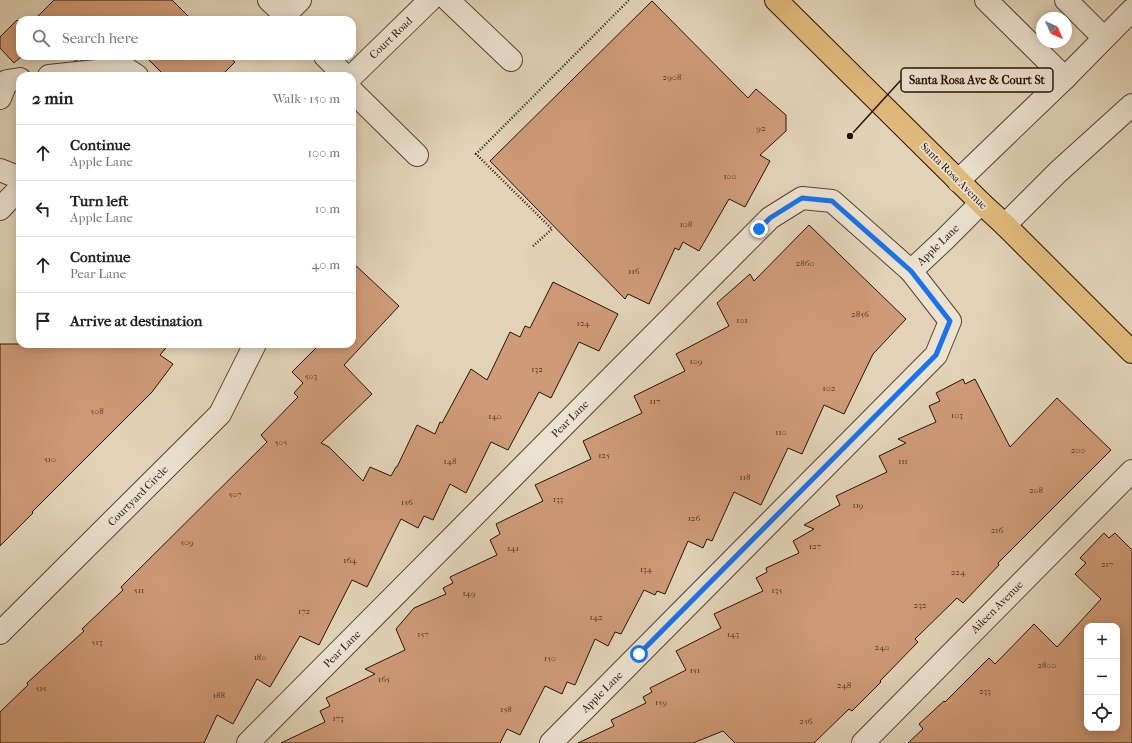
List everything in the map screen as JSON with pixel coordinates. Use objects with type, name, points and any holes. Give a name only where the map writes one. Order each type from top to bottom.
[{"type":"main road","name":"Santa Rosa Avenue","points":[[776,0],[1132,352]]},
{"type":"street","points":[[269,0],[285,16]]},
{"type":"street","points":[[288,16],[300,0]]},
{"type":"street","name":"Court Road","points":[[356,72],[430,0]]},
{"type":"street","points":[[448,0],[511,60]]},
{"type":"street","points":[[986,0],[1065,78]]},
{"type":"street","points":[[1066,0],[1104,38]]},
{"type":"street","points":[[958,181],[1065,78],[1132,10]]},
{"type":"street","points":[[329,60],[341,72]]},
{"type":"street","points":[[87,72],[125,68],[131,72]]},
{"type":"street","points":[[0,98],[7,81],[16,80]]},
{"type":"street","points":[[356,95],[418,155]]},
{"type":"street","points":[[1005,225],[1058,172],[1132,105]]},
{"type":"street","points":[[0,170],[16,176]]},
{"type":"street","points":[[0,209],[16,192]]},
{"type":"street","name":"Pear Lane","points":[[248,743],[770,218],[802,198],[832,201],[911,271]]},
{"type":"street","name":"Apple Lane","points":[[552,743],[936,355],[950,321],[911,271],[981,203]]},
{"type":"street","name":"Courtyard Circle","points":[[0,633],[220,414],[253,348]]},
{"type":"street","name":"Aileen Avenue","points":[[863,743],[1132,471]]},
{"type":"path","points":[[532,246],[552,229],[476,154],[629,0]]},
{"type":"building","points":[[54,0],[172,0],[188,16],[38,16]]},
{"type":"building","points":[[652,1],[748,98],[756,89],[786,115],[786,131],[760,155],[770,161],[745,207],[729,199],[699,251],[683,242],[679,250],[675,248],[649,304],[628,294],[625,299],[490,161]]},
{"type":"building","points":[[16,21],[16,60],[17,60],[14,63],[0,48],[0,37]]},
{"type":"building","points":[[149,60],[233,60],[235,62],[225,72],[161,72]]},
{"type":"building","points":[[809,225],[906,319],[873,354],[844,414],[824,405],[802,454],[788,448],[761,505],[734,492],[712,541],[707,539],[703,548],[688,541],[665,594],[657,591],[655,595],[644,590],[621,634],[615,632],[608,646],[595,639],[575,685],[567,682],[562,694],[545,686],[520,735],[507,729],[500,743],[281,743],[325,722],[320,711],[330,706],[326,698],[375,674],[365,669],[405,650],[396,629],[414,608],[446,594],[443,588],[453,583],[450,577],[497,555],[490,540],[500,534],[496,524],[543,501],[535,485],[591,459],[583,441],[642,413],[634,396],[685,371],[676,354],[729,326],[717,303],[750,274],[754,281]]},
{"type":"building","points":[[356,266],[399,306],[344,365],[372,394],[321,443],[329,447],[363,481],[370,467],[391,476],[397,467],[417,425],[435,434],[440,422],[442,423],[471,369],[487,380],[510,332],[520,337],[525,326],[530,328],[553,282],[618,314],[599,351],[579,342],[551,398],[539,392],[508,450],[491,442],[466,493],[450,484],[433,520],[424,516],[418,528],[401,519],[367,587],[352,580],[319,645],[300,636],[270,687],[257,679],[233,724],[217,715],[204,743],[0,743],[0,712],[28,685],[27,683],[84,631],[82,629],[123,590],[121,587],[267,442],[261,435],[298,397],[294,393],[303,383],[292,372],[316,348],[356,348]]},
{"type":"building","points":[[0,344],[16,344],[16,348],[166,348],[160,355],[173,364],[152,392],[0,546]]},
{"type":"building","points":[[963,379],[965,384],[975,379],[1010,447],[1057,398],[1111,450],[998,563],[999,565],[963,603],[957,598],[915,639],[918,642],[852,711],[849,709],[814,743],[735,743],[723,731],[693,743],[578,743],[614,726],[611,720],[646,703],[643,697],[652,692],[650,688],[686,670],[676,651],[721,628],[714,614],[763,591],[756,578],[767,572],[766,568],[799,553],[793,541],[814,529],[804,525],[840,505],[836,496],[887,472],[879,456],[906,443],[898,439],[936,422],[929,406],[940,401],[936,393]]},
{"type":"building","points":[[1104,533],[1109,538],[1115,533],[1132,550],[1132,743],[908,743],[923,729],[919,724],[944,701],[945,702],[989,658],[995,664],[1034,624],[1057,647],[1101,599],[1075,574],[1086,563],[1080,558]]},
{"type":"place","name":"Santa Rosa Ave & Court St","points":[[850,136]]},
{"type":"route","points":[[639,654],[936,355],[950,321],[911,271],[832,201],[802,198],[770,218],[759,229]]}]
